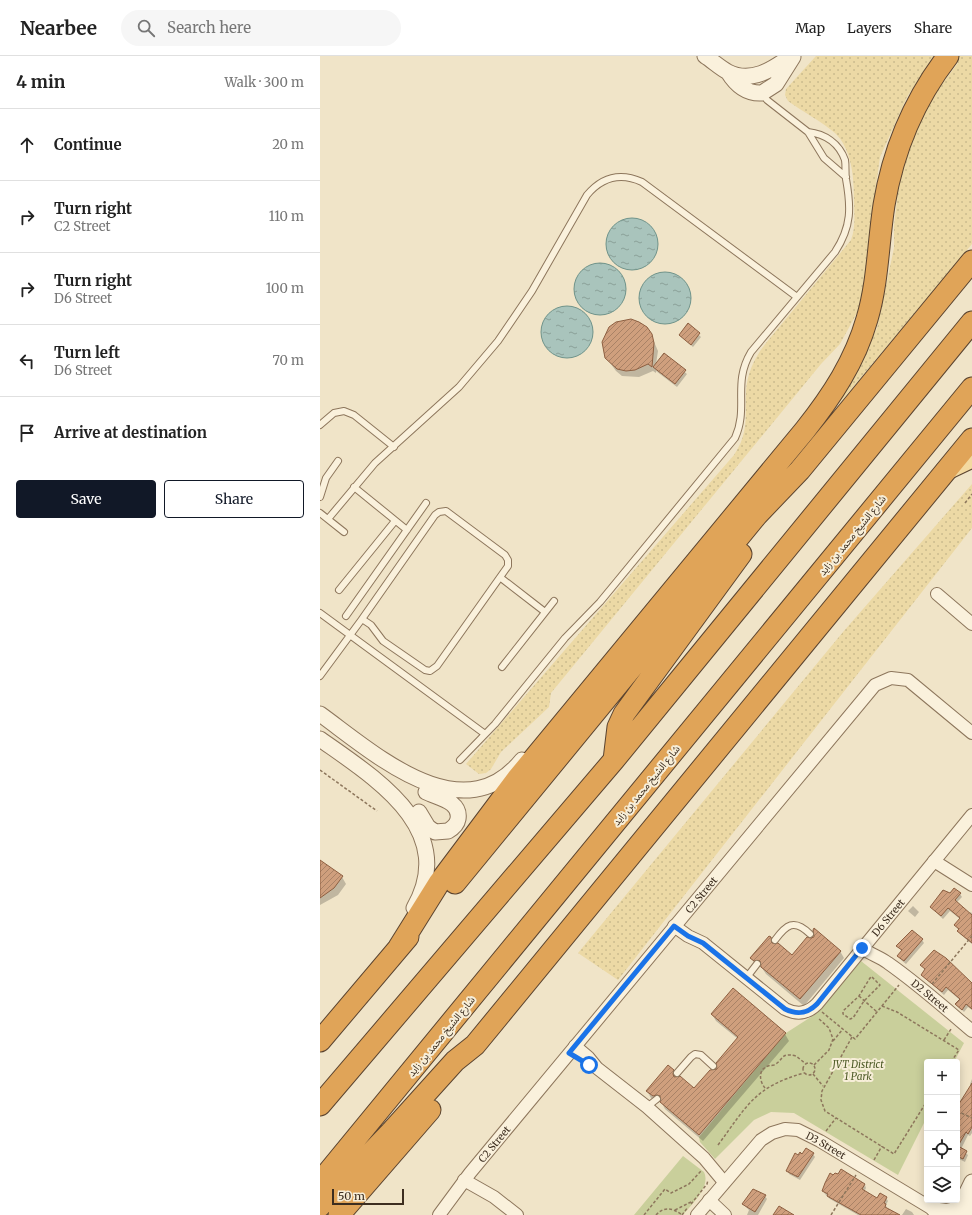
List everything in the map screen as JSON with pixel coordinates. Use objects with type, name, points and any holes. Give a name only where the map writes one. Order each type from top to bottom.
[{"type":"highway","points":[[399,947],[418,914],[464,849],[564,723],[813,420],[843,376],[860,339],[872,300],[878,268],[884,206],[895,158],[911,115],[928,83],[948,56]]},
{"type":"highway","points":[[614,760],[618,727],[624,714],[800,470],[972,261]]},
{"type":"highway","points":[[320,1105],[614,760],[972,322]]},
{"type":"highway","name":"شارع الشيخ محمد بن زايد","points":[[320,1182],[972,388]]},
{"type":"highway","points":[[320,1206],[391,1132],[455,1061],[475,1045],[972,439]]},
{"type":"highway","points":[[320,1041],[382,966],[449,890],[757,514],[800,470]]},
{"type":"highway","points":[[339,1215],[458,1078],[468,1065],[475,1045]]},
{"type":"highway","points":[[346,1215],[374,1174]]},
{"type":"main road","points":[[946,471],[972,458]]},
{"type":"street","points":[[705,56],[728,72],[737,84],[746,91],[762,93],[776,84],[792,56]]},
{"type":"street","points":[[728,72],[743,76],[758,74],[771,70],[792,56]]},
{"type":"street","points":[[937,594],[972,624]]},
{"type":"street","name":"C2 Street","points":[[439,1215],[467,1176],[572,1049],[866,696],[880,682],[891,678],[908,680],[972,733]]},
{"type":"street","points":[[320,714],[417,786],[453,804],[458,814],[455,826],[444,832],[435,832],[406,799],[386,783],[375,779]]},
{"type":"street","points":[[389,764],[435,787],[454,791],[474,790],[492,784],[508,774],[519,764],[544,734],[564,723]]},
{"type":"street","points":[[320,739],[375,779],[404,807],[416,824],[424,844],[426,865],[424,883],[417,903],[387,946],[382,966]]},
{"type":"street","name":"D6 Street","points":[[677,923],[688,936],[703,943],[785,1009],[790,1012],[802,1013],[808,1011],[817,1004],[972,815]]},
{"type":"street","points":[[937,857],[972,885]]},
{"type":"street","name":"D2 Street","points":[[864,945],[873,956],[886,961],[907,976],[972,1031]]},
{"type":"street","points":[[572,1049],[581,1062],[596,1068],[647,1108],[728,1177]]},
{"type":"street","name":"D3 Street","points":[[700,1206],[761,1140],[778,1130],[798,1130],[820,1141],[934,1212],[946,1210],[964,1211]]},
{"type":"street","points":[[467,1176],[517,1215]]},
{"type":"street","points":[[964,1211],[972,1182]]},
{"type":"street","points":[[700,1206],[715,1215]]},
{"type":"street","points":[[700,1206],[725,1215]]},
{"type":"lane","points":[[762,93],[767,100],[808,132],[824,158],[846,177]]},
{"type":"lane","points":[[460,760],[485,734],[569,634],[600,602],[732,442],[739,429],[741,418],[740,382],[746,361],[751,352],[835,252],[843,238],[850,209],[845,161],[837,146],[824,136],[808,132]]},
{"type":"lane","points":[[328,519],[354,487],[381,458],[459,387],[498,341],[532,291],[587,195],[596,185],[607,178],[625,176],[642,182],[797,297]]},
{"type":"lane","points":[[320,425],[334,413],[349,412],[394,447]]},
{"type":"lane","points":[[320,497],[326,478],[338,461]]},
{"type":"lane","points":[[354,487],[407,530]]},
{"type":"lane","points":[[346,616],[426,503]]},
{"type":"lane","points":[[320,676],[350,636],[434,515],[439,512],[449,512],[505,555],[508,560],[508,566],[500,578],[437,666],[430,671],[421,668],[387,644],[371,625],[362,619]]},
{"type":"lane","points":[[320,513],[344,532]]},
{"type":"lane","points":[[339,590],[395,521]]},
{"type":"lane","points":[[500,578],[545,612]]},
{"type":"lane","points":[[502,667],[554,601]]},
{"type":"lane","points":[[320,614],[485,734]]},
{"type":"lane","points":[[775,940],[785,928],[792,925],[803,927],[810,934]]},
{"type":"lane","points":[[747,977],[757,964]]},
{"type":"lane","points":[[677,1073],[691,1056],[695,1054],[701,1055],[713,1066]]},
{"type":"lane","points":[[647,1108],[657,1099]]},
{"type":"path","points":[[965,503],[972,494]]},
{"type":"path","points":[[320,770],[377,811]]},
{"type":"path","points":[[925,992],[972,936]]},
{"type":"path","points":[[822,1012],[855,1039],[907,976]]},
{"type":"path","points":[[870,978],[879,983],[879,986],[864,1001],[853,1018],[850,1019],[844,1015],[843,1011],[859,996],[870,978]]},
{"type":"path","points":[[859,996],[877,1012]]},
{"type":"path","points":[[882,1006],[897,1012],[959,1050],[953,1059]]},
{"type":"path","points":[[826,1008],[818,1017],[831,1031],[832,1043]]},
{"type":"path","points":[[944,1040],[958,1019]]},
{"type":"path","points":[[814,1065],[829,1050],[832,1043],[843,1029]]},
{"type":"path","points":[[852,1037],[823,1086],[821,1095],[823,1108],[836,1118],[894,1154],[924,1106]]},
{"type":"path","points":[[766,1089],[761,1081],[762,1071],[766,1067],[776,1064],[780,1058],[784,1056],[796,1056],[806,1064],[810,1063],[814,1065]]},
{"type":"path","points":[[804,1073],[803,1068],[806,1064]]},
{"type":"path","points":[[813,1074],[815,1070],[814,1065]]},
{"type":"path","points":[[718,1146],[748,1104],[766,1089],[792,1076],[804,1073],[809,1075],[813,1074]]},
{"type":"path","points":[[813,1074],[823,1086]]},
{"type":"path","points":[[960,1112],[972,1118]]},
{"type":"path","points":[[820,1141],[836,1118]]},
{"type":"path","points":[[832,1215],[864,1168],[882,1146]]},
{"type":"path","points":[[644,1215],[665,1189],[671,1193],[689,1184],[702,1171],[704,1173]]},
{"type":"path","points":[[675,1210],[682,1215],[700,1206],[707,1184],[707,1176]]},
{"type":"path","points":[[656,1215],[665,1209],[675,1210],[700,1206]]},
{"type":"green space","name":"JVT District 1 Park","points":[[861,961],[964,1043],[956,1059],[924,1059],[924,1123],[898,1175],[794,1113],[771,1112],[754,1120],[715,1159],[700,1142],[699,1137],[786,1033],[814,1015]]},
{"type":"green space","points":[[683,1156],[704,1172],[705,1184],[700,1195],[683,1215],[634,1215]]},
{"type":"sand","points":[[816,56],[934,56],[907,97],[880,157],[864,287],[858,311],[840,344],[821,364],[551,693],[549,707],[501,752],[491,769],[486,773],[479,774],[466,764],[734,455],[739,447],[744,432],[748,378],[758,354],[851,240],[854,230],[853,182],[851,164],[845,147],[835,133],[824,124],[788,101],[785,95],[786,89]]},
{"type":"sand","points":[[949,56],[972,56],[972,244],[838,405],[877,328],[894,248],[894,226],[899,183],[911,143],[927,104],[958,63]]},
{"type":"sand","points":[[972,484],[972,528],[618,980],[578,953],[843,632]]},
{"type":"water","points":[[632,218],[642,220],[650,226],[656,234],[658,244],[656,254],[650,262],[642,268],[632,270],[622,268],[614,262],[608,254],[606,244],[608,234],[614,226],[622,220]]},
{"type":"water","points":[[600,263],[610,265],[618,271],[624,279],[626,289],[624,299],[618,307],[610,313],[600,315],[590,313],[582,307],[576,299],[574,289],[576,279],[582,271],[590,265]]},
{"type":"water","points":[[665,272],[675,274],[683,280],[689,288],[691,298],[689,308],[683,316],[675,322],[665,324],[655,322],[647,316],[641,308],[639,298],[641,288],[647,280],[655,274]]},
{"type":"water","points":[[567,306],[577,308],[585,314],[591,322],[593,332],[591,342],[585,350],[577,356],[567,358],[557,356],[549,350],[543,342],[541,332],[543,322],[549,314],[557,308]]},
{"type":"building","points":[[631,319],[647,327],[652,334],[654,343],[652,367],[648,364],[635,370],[626,371],[617,369],[605,358],[602,342],[609,327],[616,322]]},
{"type":"building","points":[[688,323],[700,333],[691,345],[679,335]]},
{"type":"building","points":[[664,353],[686,370],[675,384],[653,367]]},
{"type":"building","points":[[320,860],[343,876],[334,888],[320,898]]},
{"type":"building","points":[[954,888],[961,893],[955,900],[972,915],[972,943],[957,931],[959,929],[954,925],[960,918],[948,908],[941,916],[930,907],[943,890],[950,893]]},
{"type":"building","points":[[814,928],[841,951],[800,999],[761,967],[760,961],[754,961],[750,958],[769,936],[771,937],[772,943],[778,943],[792,955],[807,937],[814,937]]},
{"type":"building","points":[[912,930],[923,939],[904,961],[897,956],[902,950],[896,946]]},
{"type":"building","points":[[934,950],[946,958],[972,983],[972,1009],[966,1004],[962,1010],[955,1004],[960,999],[946,987],[942,992],[921,975],[925,969],[920,965]]},
{"type":"building","points":[[733,988],[786,1033],[699,1135],[660,1102],[660,1096],[653,1096],[646,1091],[668,1065],[674,1070],[674,1077],[680,1076],[694,1088],[710,1070],[717,1069],[716,1063],[738,1037],[711,1014]]},
{"type":"building","points":[[972,1083],[972,1127],[968,1134],[966,1132],[960,1142],[960,1131],[960,1102]]},
{"type":"building","points":[[960,1147],[967,1151],[963,1159],[960,1158]]},
{"type":"building","points":[[806,1148],[814,1153],[798,1177],[786,1171],[795,1153],[798,1155],[800,1152],[802,1154]]},
{"type":"building","points":[[841,1169],[865,1184],[862,1189],[877,1198],[880,1193],[887,1197],[884,1203],[886,1204],[885,1207],[900,1215],[861,1215],[827,1196],[828,1194],[822,1191],[830,1173],[833,1175],[835,1173],[838,1174]]},
{"type":"building","points":[[753,1189],[766,1195],[755,1212],[742,1204]]},
{"type":"building","points":[[779,1206],[794,1215],[773,1215]]},
{"type":"route","points":[[589,1065],[581,1062],[569,1053],[674,926],[688,936],[703,943],[785,1009],[796,1013],[802,1013],[813,1008],[862,948]]}]
